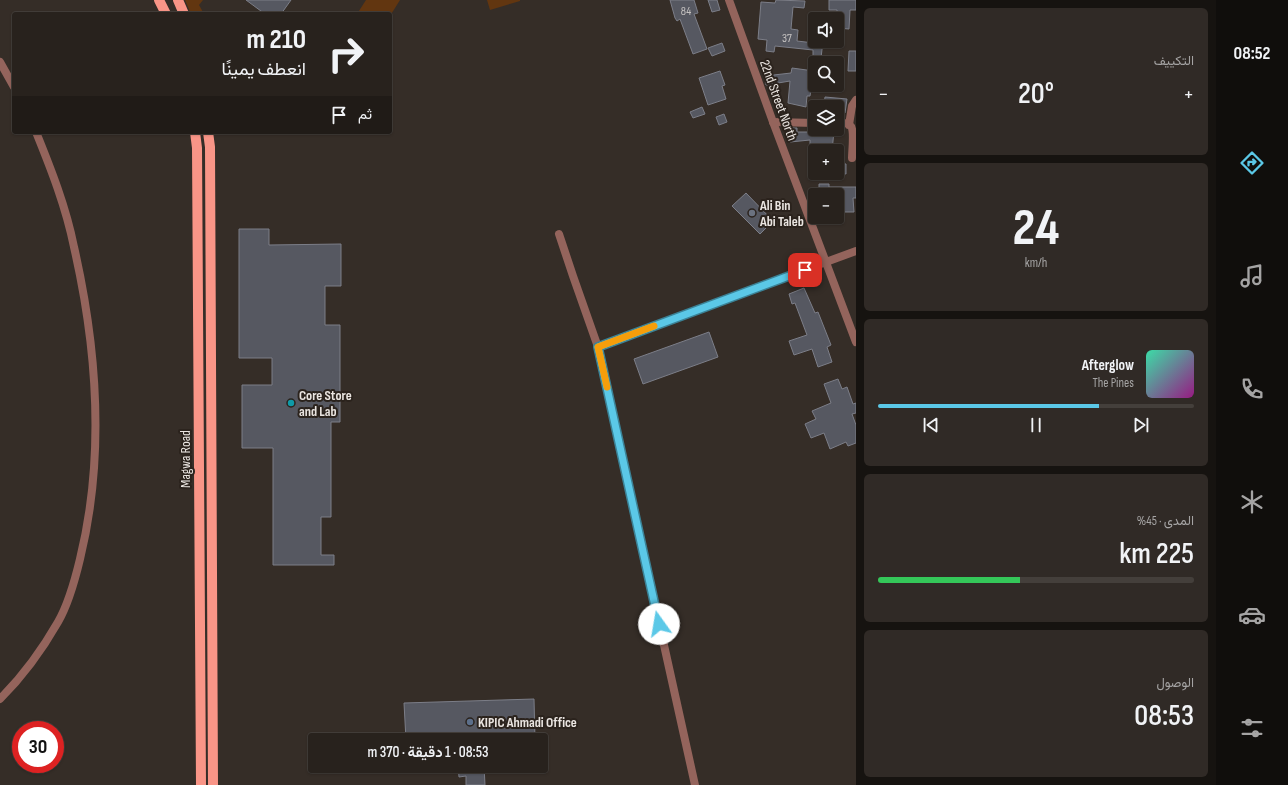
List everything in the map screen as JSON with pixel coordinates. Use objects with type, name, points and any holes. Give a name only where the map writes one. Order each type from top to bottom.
[{"type":"main road","points":[[159,0],[165,12]]},
{"type":"main road","points":[[178,0],[183,12]]},
{"type":"main road","name":"Magwa Road","points":[[196,134],[201,785]]},
{"type":"main road","name":"Magwa Road","points":[[208,134],[210,155],[213,785]]},
{"type":"street","name":"22nd Street North","points":[[729,0],[773,122],[856,342]]},
{"type":"street","points":[[0,62],[12,83]]},
{"type":"street","points":[[852,158],[852,129],[849,124],[852,106],[856,100]]},
{"type":"street","points":[[773,122],[808,123]]},
{"type":"street","points":[[844,124],[849,124]]},
{"type":"street","points":[[0,699],[28,669],[59,621],[74,582],[85,539],[92,490],[94,378],[88,317],[74,246],[58,187],[37,134]]},
{"type":"street","points":[[559,234],[598,347],[695,785]]},
{"type":"street","points":[[598,347],[856,251]]},
{"type":"shaded area","points":[[185,0],[203,0],[199,5],[203,12],[190,12]]},
{"type":"shaded area","points":[[366,0],[400,0],[392,13],[358,12]]},
{"type":"shaded area","points":[[487,0],[520,0],[520,1],[490,10]]},
{"type":"building","points":[[246,0],[291,0],[282,12],[262,12]]},
{"type":"building","points":[[670,0],[694,0],[698,13],[694,14],[707,49],[693,54],[680,19],[677,21],[675,18]]},
{"type":"building","points":[[708,0],[717,0],[720,10],[712,12]]},
{"type":"building","points":[[776,0],[805,1],[804,8],[793,7],[791,29],[798,30],[797,41],[808,42],[808,48],[822,48],[821,56],[813,56],[813,50],[775,46],[774,52],[766,51],[767,40],[758,39],[761,2],[775,3]]},
{"type":"building","points":[[829,0],[856,0],[856,10],[850,10],[849,29],[844,29],[844,12],[829,10]]},
{"type":"building","points":[[722,43],[725,51],[712,56],[708,48]]},
{"type":"building","points":[[849,51],[856,51],[856,71],[848,71]]},
{"type":"building","points":[[792,68],[808,70],[808,92],[811,92],[810,96],[807,96],[806,107],[788,103],[790,81],[766,85],[765,76],[791,73]]},
{"type":"building","points":[[720,71],[725,85],[722,86],[726,99],[708,105],[699,78]]},
{"type":"building","points":[[825,97],[847,99],[845,113],[844,100],[825,100]]},
{"type":"building","points":[[702,107],[705,114],[693,118],[690,112]]},
{"type":"building","points":[[724,114],[727,122],[719,125],[716,117]]},
{"type":"building","points":[[789,128],[797,128],[797,132],[808,132],[808,136],[834,136],[833,144],[810,144],[810,140],[790,142]]},
{"type":"building","points":[[844,164],[846,164],[846,174],[844,174]]},
{"type":"building","points":[[819,184],[829,184],[829,187],[856,187],[856,198],[853,198],[854,212],[844,212],[844,188],[819,188]]},
{"type":"building","name":"Ali Bin Abi Taleb","points":[[746,193],[773,221],[760,234],[732,206]]},
{"type":"building","name":"Core Store and Lab","points":[[239,229],[269,229],[269,245],[341,244],[341,286],[325,286],[325,325],[340,325],[340,422],[331,422],[331,517],[321,517],[321,555],[334,555],[334,565],[273,565],[273,448],[242,448],[242,385],[272,385],[272,358],[239,358]]},
{"type":"building","points":[[804,288],[815,313],[818,312],[831,345],[827,347],[832,362],[818,367],[812,349],[794,355],[789,341],[807,335],[795,303],[792,304],[789,294]]},
{"type":"building","points":[[709,332],[718,357],[643,384],[634,359]]},
{"type":"building","points":[[838,379],[842,389],[847,387],[853,404],[856,403],[856,413],[852,414],[856,425],[856,443],[848,446],[846,442],[830,449],[824,433],[811,438],[805,424],[816,419],[812,411],[831,403],[824,384]]},
{"type":"building","name":"KIPIC Ahmadi Office","points":[[534,699],[535,733],[406,733],[404,703]]},
{"type":"building","points":[[459,773],[484,773],[485,785],[466,785],[466,776],[459,777]]},
{"type":"slow traffic","points":[[607,387],[598,347],[654,326]]},
{"type":"place","name":"Ali Bin Abi Taleb","points":[[752,213]]},
{"type":"place","name":"Core Store and Lab","points":[[291,403]]},
{"type":"place","name":"KIPIC Ahmadi Office","points":[[470,722]]},
{"type":"route","points":[[659,624],[598,347],[805,270]]}]
